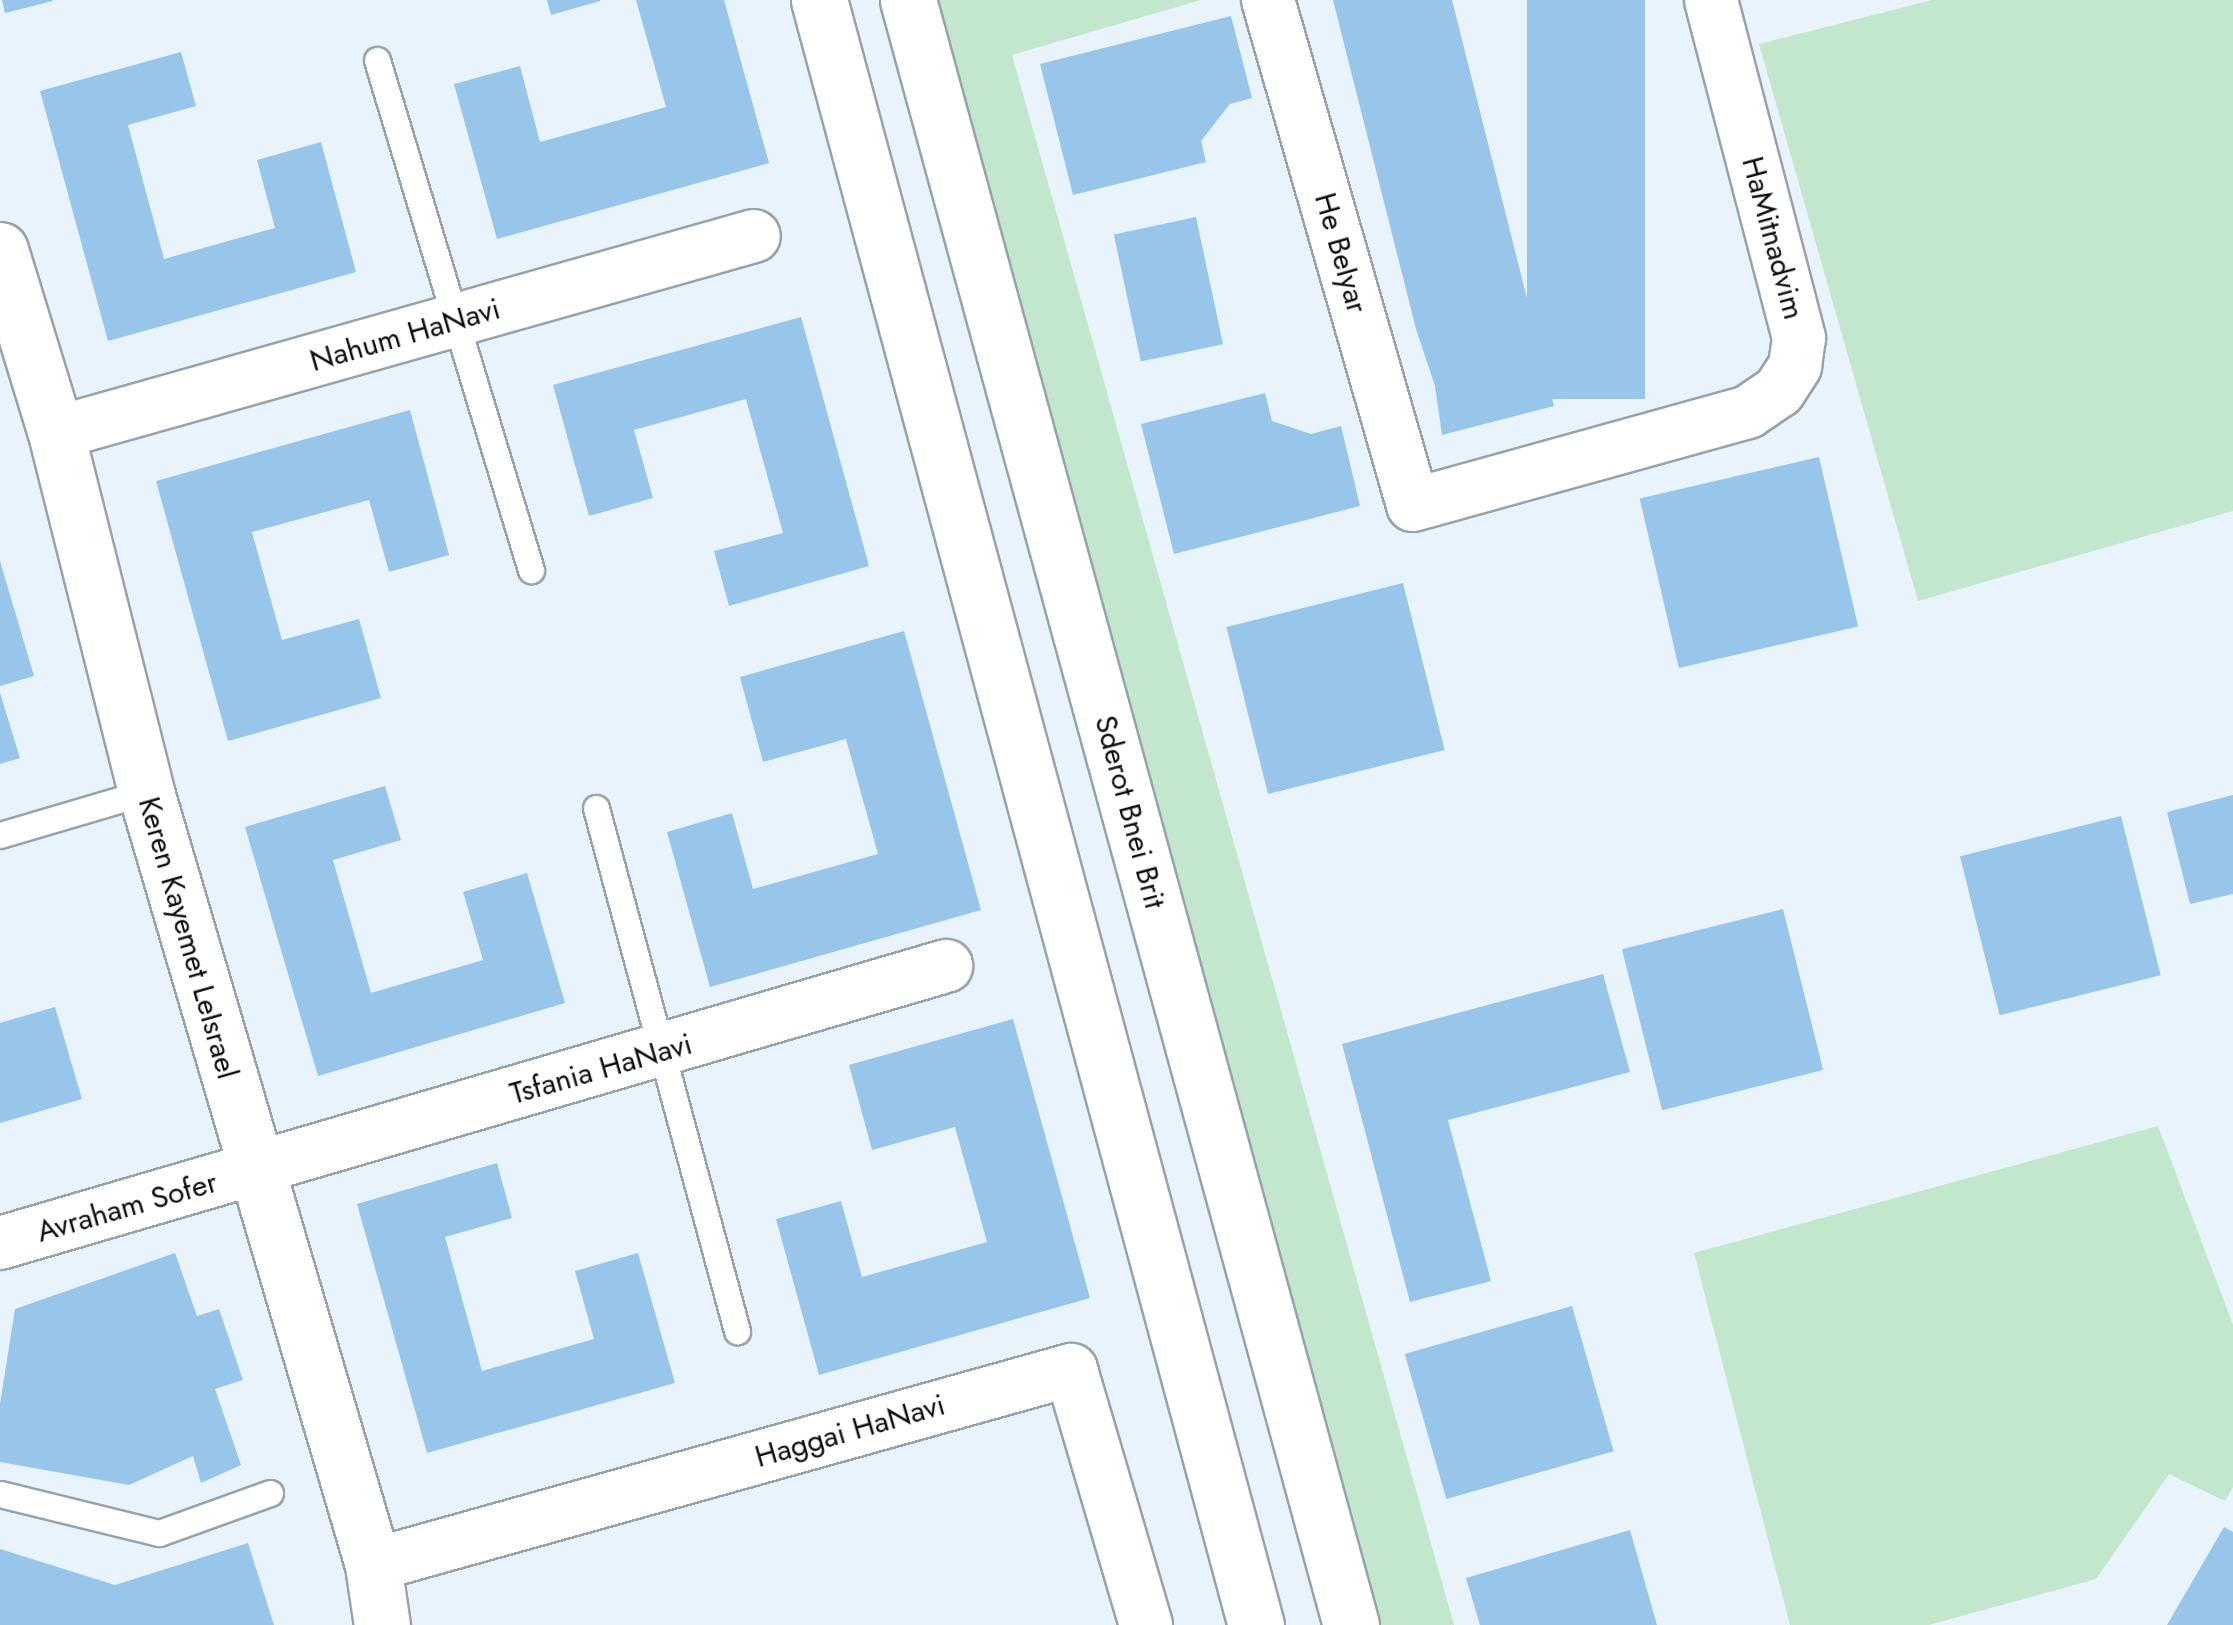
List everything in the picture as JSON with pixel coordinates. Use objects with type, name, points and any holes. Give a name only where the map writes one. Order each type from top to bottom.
[{"type":"main road","points":[[820,0],[1256,1625]]},
{"type":"main road","name":"Sderot Bnei Brit","points":[[908,0],[1351,1625]]},
{"type":"main road","name":"Keren Kayemet LeIsrael","points":[[0,250],[56,433],[146,792],[373,1565],[382,1625]]},
{"type":"street","name":"He BeIyar","points":[[1268,0],[1413,505]]},
{"type":"street","name":"HaMitnadvim","points":[[1413,505],[1748,412],[1780,391],[1795,366],[1799,338],[1711,0]]},
{"type":"street","name":"Nahum HaNavi","points":[[56,433],[754,236]]},
{"type":"street","name":"Tsfania HaNavi","points":[[254,1170],[946,966]]},
{"type":"street","name":"Avraham Sofer","points":[[0,1243],[254,1170]]},
{"type":"street","name":"Haggai HaNavi","points":[[373,1565],[1071,1370],[1146,1625]]},
{"type":"lane","points":[[377,60],[531,570]]},
{"type":"lane","points":[[0,835],[146,792]]},
{"type":"lane","points":[[596,808],[736,1331]]},
{"type":"lane","points":[[0,1494],[159,1533],[270,1493]]},
{"type":"green space","points":[[929,0],[1201,0],[1012,55],[1454,1625],[1371,1625]]},
{"type":"green space","points":[[1932,0],[2233,0],[2233,511],[1918,601],[1759,44]]},
{"type":"green space","points":[[2158,1126],[2233,1325],[2233,1487],[2225,1501],[2169,1474],[2096,1579],[1929,1625],[1790,1625],[1694,1253]]},
{"type":"building","points":[[2,0],[52,0],[53,1],[5,13]]},
{"type":"building","points":[[547,0],[600,0],[600,1],[551,15]]},
{"type":"building","points":[[636,0],[724,0],[769,163],[497,239],[454,84],[520,66],[540,142],[666,107]]},
{"type":"building","points":[[1333,0],[1452,0],[1554,406],[1442,435],[1435,386],[1416,329]]},
{"type":"building","points":[[1527,0],[1645,0],[1645,399],[1527,399]]},
{"type":"building","points":[[1231,16],[1252,98],[1230,104],[1201,141],[1206,162],[1073,195],[1040,64]]},
{"type":"building","points":[[181,52],[196,106],[128,125],[164,259],[275,228],[257,160],[321,142],[356,272],[108,341],[40,91]]},
{"type":"building","points":[[1196,217],[1223,344],[1141,362],[1114,234]]},
{"type":"building","points":[[801,317],[869,566],[729,606],[714,551],[783,533],[746,399],[634,430],[653,498],[589,516],[553,385]]},
{"type":"building","points":[[1265,393],[1272,421],[1311,434],[1341,426],[1360,506],[1174,554],[1141,424]]},
{"type":"building","points":[[410,410],[449,555],[389,572],[369,500],[252,532],[282,640],[359,619],[381,698],[228,741],[156,481]]},
{"type":"building","points":[[1819,457],[1858,627],[1679,668],[1640,498]]},
{"type":"building","points":[[0,561],[34,676],[0,686]]},
{"type":"building","points":[[1403,583],[1445,750],[1268,794],[1226,627]]},
{"type":"building","points":[[904,631],[981,910],[710,987],[667,832],[732,813],[753,889],[878,854],[846,739],[763,762],[740,677]]},
{"type":"building","points":[[0,693],[20,758],[0,764]]},
{"type":"building","points":[[385,786],[401,840],[333,860],[371,993],[483,960],[463,892],[527,873],[565,1003],[318,1076],[245,827]]},
{"type":"building","points":[[2233,795],[2233,894],[2190,904],[2167,812]]},
{"type":"building","points":[[2121,816],[2161,975],[2000,1015],[1960,856]]},
{"type":"building","points":[[1783,909],[1823,1070],[1662,1110],[1622,949]]},
{"type":"building","points":[[1603,974],[1630,1072],[1448,1120],[1491,1281],[1410,1302],[1342,1044]]},
{"type":"building","points":[[55,1007],[82,1099],[0,1123],[0,1023]]},
{"type":"building","points":[[1013,1019],[1090,1298],[819,1375],[776,1219],[841,1201],[862,1277],[987,1242],[955,1127],[872,1150],[849,1065]]},
{"type":"building","points":[[497,1163],[512,1218],[445,1237],[482,1371],[594,1339],[575,1271],[638,1253],[675,1383],[427,1453],[357,1204]]},
{"type":"building","points":[[175,1253],[197,1316],[219,1309],[243,1380],[215,1389],[241,1465],[201,1483],[193,1456],[129,1485],[0,1462],[0,1404],[15,1309]]},
{"type":"building","points":[[1572,1306],[1614,1451],[1446,1499],[1405,1354]]},
{"type":"building","points":[[2224,1527],[2233,1532],[2233,1625],[2167,1625]]},
{"type":"building","points":[[1630,1530],[1657,1625],[1480,1625],[1466,1578]]},
{"type":"building","points":[[248,1543],[274,1625],[0,1625],[0,1549],[115,1585]]}]
